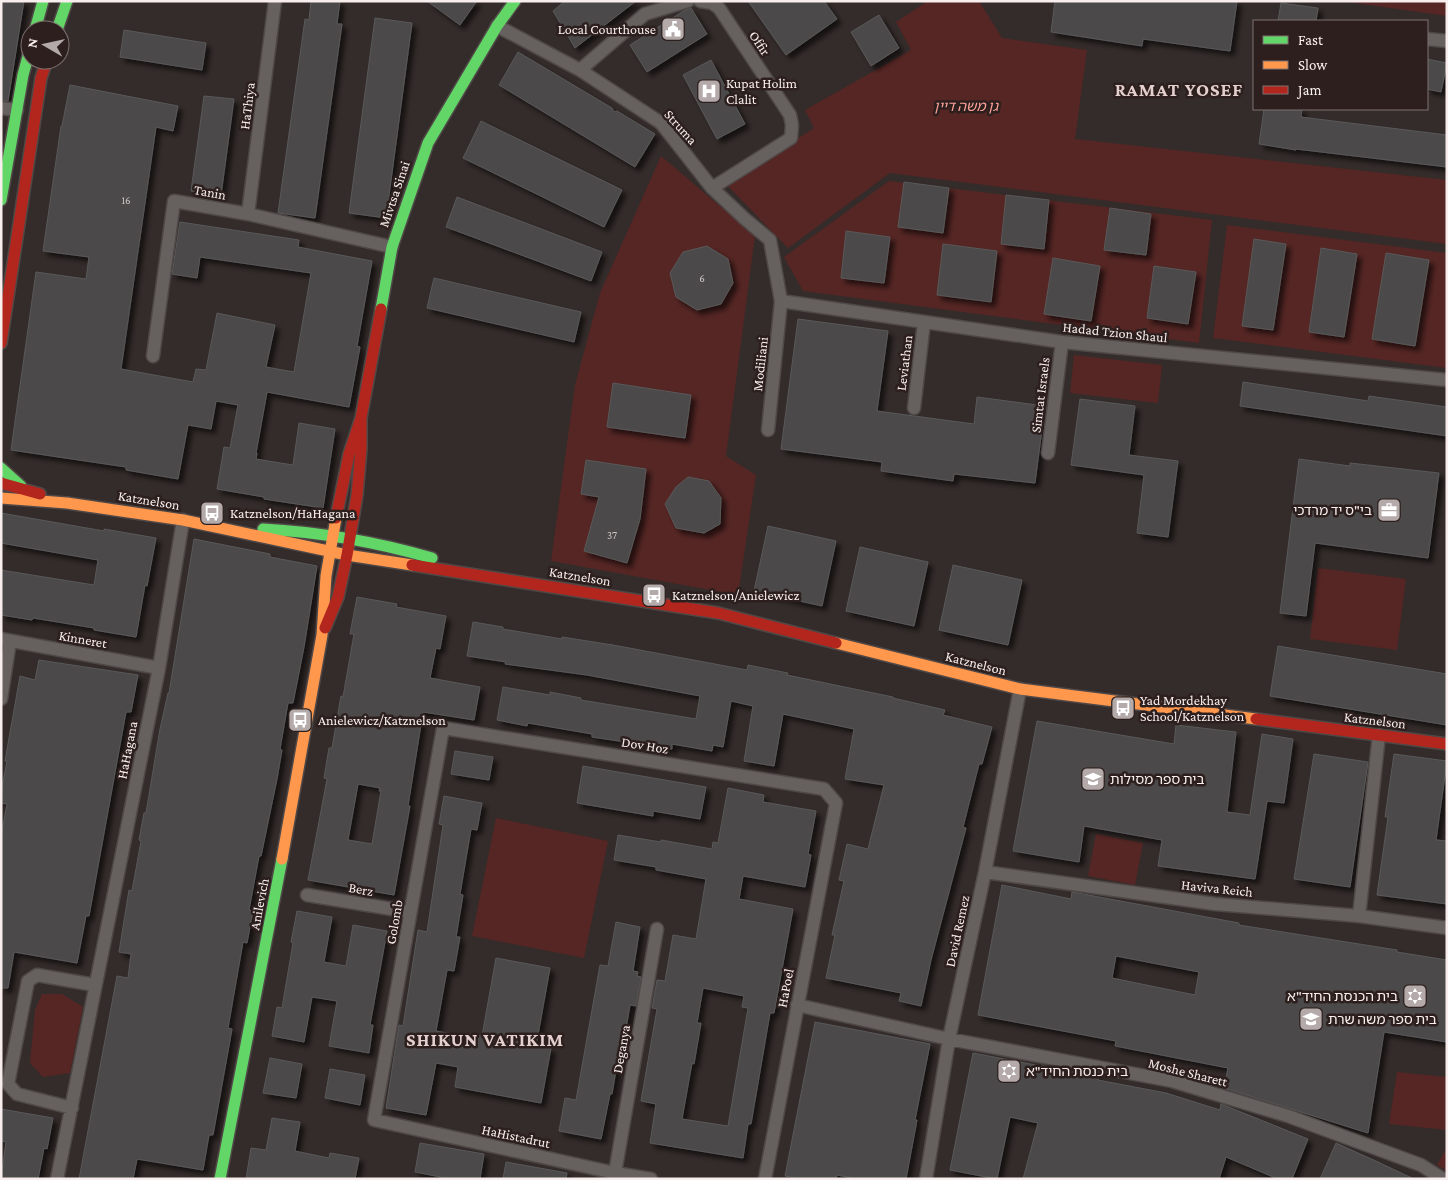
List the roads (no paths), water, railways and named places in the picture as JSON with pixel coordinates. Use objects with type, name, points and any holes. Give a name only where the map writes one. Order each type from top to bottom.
[{"type":"street","points":[[38,20],[43,1]]},
{"type":"street","points":[[60,20],[67,1]]},
{"type":"street","name":"HaThiya","points":[[248,214],[275,1]]},
{"type":"street","name":"Mivtsa Sinai","points":[[348,555],[357,495],[361,448],[361,418],[392,247],[428,143],[514,1]]},
{"type":"street","points":[[580,70],[645,14],[688,1]]},
{"type":"street","name":"Offir","points":[[700,1],[712,3],[719,8],[790,115],[792,125],[791,138],[712,188]]},
{"type":"street","name":"Struma","points":[[498,26],[580,70],[661,122],[712,188],[770,240],[782,301]]},
{"type":"street","points":[[1428,39],[1447,41]]},
{"type":"street","points":[[1,200],[26,70]]},
{"type":"street","points":[[1,343],[44,70]]},
{"type":"street","points":[[1,108],[17,110]]},
{"type":"street","name":"Tanin","points":[[153,356],[174,201],[248,214],[392,247]]},
{"type":"street","name":"Hadad Tzion Shaul","points":[[782,301],[1062,342],[1447,380]]},
{"type":"street","name":"Modiliani","points":[[768,430],[782,301]]},
{"type":"street","name":"Leviathan","points":[[914,408],[924,322]]},
{"type":"street","name":"Simtat Israels","points":[[1048,453],[1062,342]]},
{"type":"street","name":"Mivtsa Sinai","points":[[332,536],[345,466],[351,442],[361,418]]},
{"type":"street","points":[[1,468],[25,490]]},
{"type":"street","name":"Katznelson","points":[[1,483],[67,503]]},
{"type":"street","name":"Katznelson","points":[[1,498],[67,503],[183,520],[227,528],[330,552],[718,612],[1020,689],[1447,744]]},
{"type":"street","name":"HaHagana","points":[[57,1179],[159,668],[183,520]]},
{"type":"street","name":"Katznelson","points":[[227,528],[303,532],[350,539],[428,557],[504,579]]},
{"type":"street","name":"Anilevich","points":[[220,1179],[277,889],[322,635],[322,606],[332,536]]},
{"type":"street","name":"Anilevich","points":[[322,635],[338,597],[348,555]]},
{"type":"street","points":[[1,699],[6,640]]},
{"type":"street","name":"Kinneret","points":[[6,640],[159,668]]},
{"type":"street","name":"David Remez","points":[[926,1179],[949,1039],[985,872],[1020,689]]},
{"type":"street","name":"Dov Hoz","points":[[443,728],[824,789],[836,803]]},
{"type":"street","name":"Golomb","points":[[374,1120],[443,728]]},
{"type":"street","points":[[1359,916],[1380,735]]},
{"type":"street","name":"HaPoel","points":[[766,1179],[836,803]]},
{"type":"street","name":"Haviva Reich","points":[[985,872],[1215,904],[1359,916],[1447,928]]},
{"type":"street","name":"Berz","points":[[307,895],[410,912]]},
{"type":"street","name":"Deganya","points":[[615,1173],[657,929]]},
{"type":"street","points":[[72,1108],[16,1094],[8,1084],[28,981],[38,975],[95,985]]},
{"type":"street","name":"Moshe Sharett","points":[[797,1005],[949,1039],[1172,1081],[1288,1116],[1422,1165],[1443,1179]]},
{"type":"street","name":"HaHistadrut","points":[[374,1120],[650,1179]]},
{"type":"place","name":"Local Courthouse","points":[[673,29]]},
{"type":"place","name":"Kupat Holim Clalit","points":[[709,91]]},
{"type":"place","name":"בי\"ס יד מרדכי","points":[[1389,510]]},
{"type":"place","name":"Katznelson/HaHagana","points":[[212,513]]},
{"type":"place","name":"Katznelson/Anielewicz","points":[[654,595]]},
{"type":"place","name":"Yad Mordekhay School/Katznelson","points":[[1123,708]]},
{"type":"place","name":"Anielewicz/Katznelson","points":[[300,720]]},
{"type":"place","name":"בית ספר מסילות","points":[[1093,779]]},
{"type":"place","name":"בית הכנסת החיד\"א","points":[[1415,996]]},
{"type":"place","name":"בית ספר משה שרת","points":[[1311,1019]]},
{"type":"place","name":"בית כנסת החיד\"א","points":[[1009,1071]]},
{"type":"district","name":"RAMAT YOSEF","points":[[1179,89]]},
{"type":"district","name":"SHIKUN VATIKIM","points":[[485,1039]]},
{"type":"park label","name":"גן משה דיין","points":[[966,106]]}]
